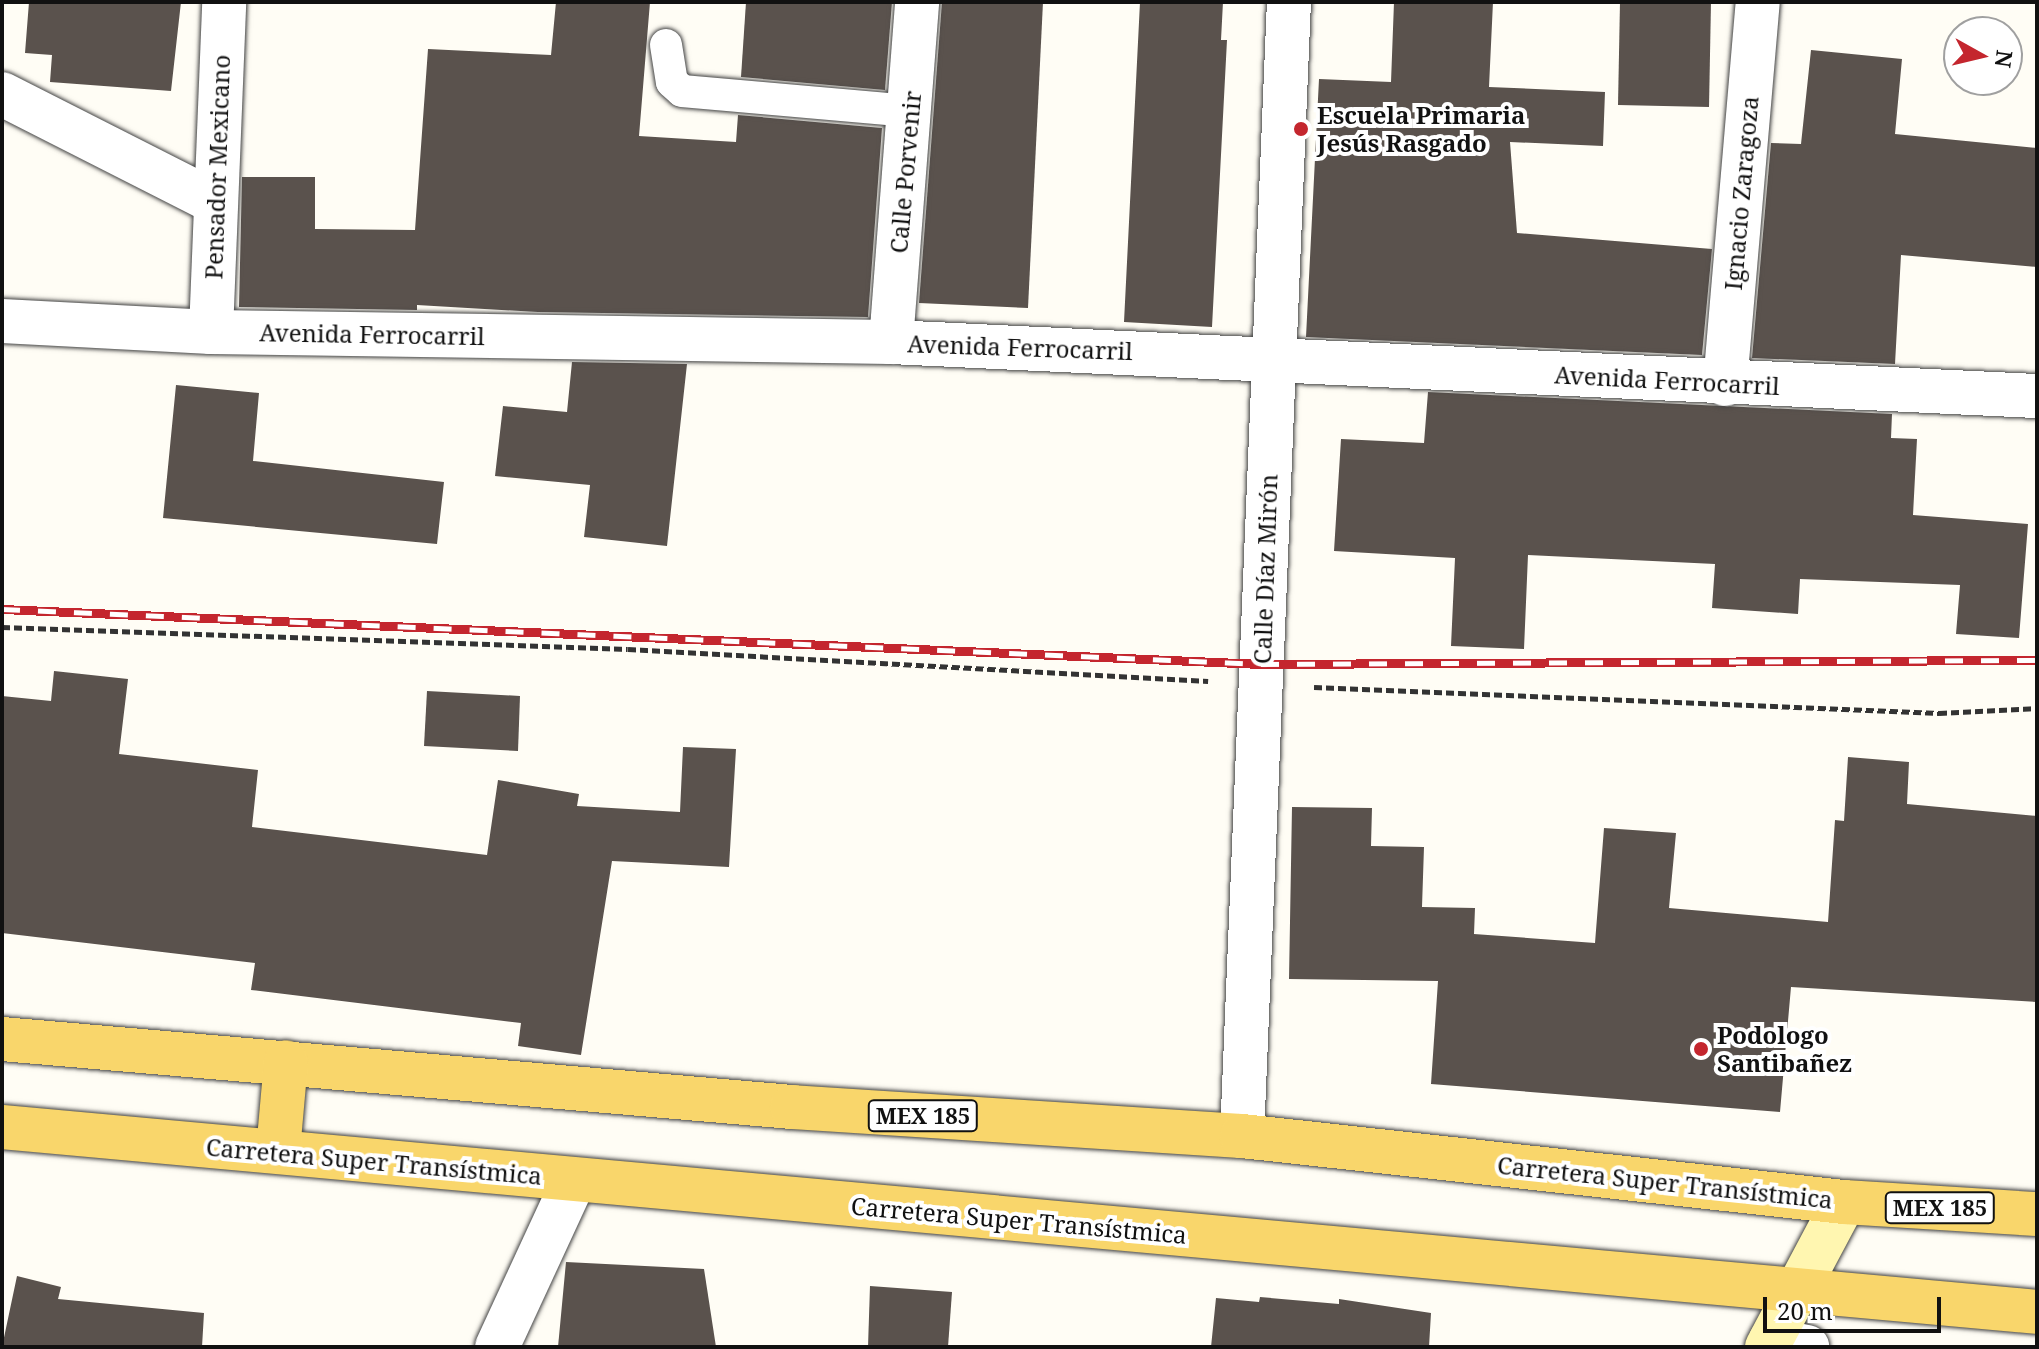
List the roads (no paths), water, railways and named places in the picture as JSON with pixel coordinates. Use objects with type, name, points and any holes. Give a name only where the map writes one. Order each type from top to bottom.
[{"type":"main road","name":"Carretera Super Transístmica","points":[[2,1039],[792,1107],[1242,1136],[1844,1202],[2037,1214]]},
{"type":"main road","points":[[278,1151],[286,1062]]},
{"type":"main road","name":"Carretera Super Transístmica","points":[[2,1127],[2037,1312]]},
{"type":"main road","points":[[1782,1345],[1798,1290],[1844,1202]]},
{"type":"street","name":"Pensador Mexicano","points":[[211,332],[224,2]]},
{"type":"street","name":"Calle Porvenir","points":[[891,342],[917,2]]},
{"type":"street","name":"Calle Díaz Mirón","points":[[1242,1136],[1289,2]]},
{"type":"street","name":"Ignacio Zaragoza","points":[[1725,384],[1758,2]]},
{"type":"street","points":[[2,94],[215,202]]},
{"type":"street","name":"Avenida Ferrocarril","points":[[2,321],[211,332],[891,342],[1275,357],[1725,384],[2037,396]]},
{"type":"street","points":[[497,1347],[574,1180]]},
{"type":"lane","points":[[666,45],[672,82],[682,91],[910,111]]},
{"type":"railway","points":[[2,609],[1261,664],[2037,660]]},
{"type":"place","name":"Escuela Primaria Jesús Rasgado","points":[[1301,129]]},
{"type":"place","name":"Podologo Santibañez","points":[[1701,1049]]}]
